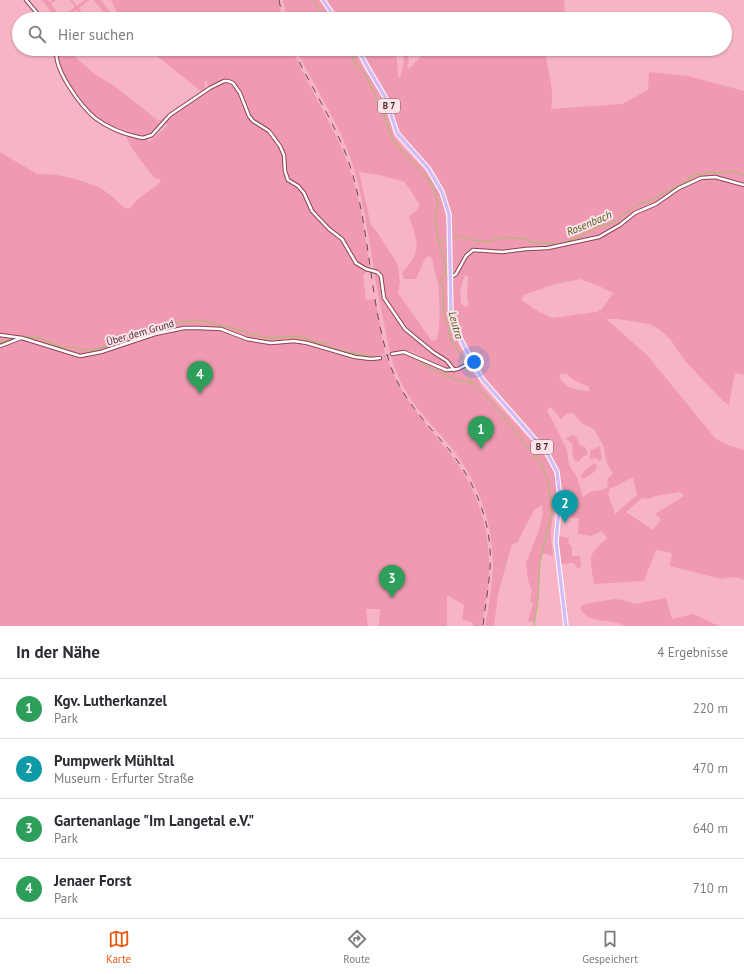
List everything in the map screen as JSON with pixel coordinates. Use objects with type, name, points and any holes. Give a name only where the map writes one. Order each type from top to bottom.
[{"type":"main road","points":[[323,0],[331,12]]},
{"type":"main road","name":"B 7","points":[[362,56],[386,97],[397,133],[433,174],[442,192],[449,214],[450,309],[452,320],[472,362],[488,386],[552,460],[559,480],[560,497],[556,542],[566,626]]},
{"type":"street","points":[[26,0],[36,12]]},
{"type":"street","points":[[56,56],[56,61],[73,93],[94,117],[106,124],[143,138],[152,135],[170,115],[210,88],[228,80],[234,83],[240,93],[249,116],[269,130],[280,146],[284,155],[285,171],[288,180],[298,186],[304,193],[312,211],[329,229],[342,239],[356,263],[366,269],[377,272],[380,276],[384,298],[405,329],[447,361],[454,370]]},
{"type":"street","points":[[450,278],[456,274],[466,256],[474,250],[503,252],[548,248],[599,237],[618,226],[634,213],[656,204],[679,188],[701,178],[709,177],[744,185]]},
{"type":"street","name":"Über dem Grund","points":[[0,335],[22,338],[80,356],[101,352],[155,334],[184,328],[221,329],[247,340],[271,343],[294,341],[307,343],[355,357],[371,359],[380,358]]},
{"type":"street","points":[[0,346],[22,338]]},
{"type":"street","points":[[392,354],[404,352],[420,358],[441,369],[454,370],[472,362]]},
{"type":"shaded area","points":[[42,0],[48,0],[50,2],[52,0],[56,0],[51,4],[57,12],[51,12]]},
{"type":"shaded area","points":[[70,0],[72,0],[77,6],[85,0],[89,0],[79,8],[82,12],[79,12],[77,10],[74,12],[69,12],[75,7]]},
{"type":"shaded area","points":[[94,0],[101,0],[110,12],[103,12]]},
{"type":"shaded area","points":[[111,0],[278,0],[281,12],[117,12]]},
{"type":"shaded area","points":[[283,0],[320,0],[328,12],[286,12]]},
{"type":"shaded area","points":[[325,0],[564,0],[565,12],[334,12]]},
{"type":"shaded area","points":[[58,56],[75,56],[93,73],[114,86],[158,120],[165,117],[161,123],[147,113],[160,124],[155,131],[143,136],[110,125],[100,119],[81,101],[69,85],[60,68]]},
{"type":"shaded area","points":[[157,56],[295,56],[332,127],[352,176],[363,222],[370,269],[357,262],[342,238],[330,229],[312,211],[304,192],[289,179],[286,170],[285,155],[281,145],[270,130],[250,116],[241,92],[234,82],[226,80],[208,87],[207,81],[205,81],[205,88],[202,92]]},
{"type":"shaded area","points":[[300,56],[357,56],[380,92],[394,136],[426,171],[440,193],[447,226],[447,317],[467,362],[461,366],[454,367],[412,335],[403,325],[401,318],[395,313],[384,298],[381,276],[374,270],[356,175],[347,147]],"holes":[[[359,172],[380,175],[405,182],[420,205],[416,211],[409,216],[415,233],[417,246],[416,252],[409,265],[402,273],[404,279],[416,279],[424,260],[428,256],[432,258],[438,284],[440,313],[438,336],[436,340],[432,341],[398,293],[400,282],[398,265],[371,225]]]},
{"type":"shaded area","points":[[363,56],[396,56],[398,77],[400,78],[404,62],[404,56],[408,56],[409,62],[407,66],[409,69],[421,56],[546,56],[552,94],[551,109],[622,104],[648,90],[649,72],[688,76],[744,91],[744,375],[735,373],[729,405],[722,400],[686,362],[670,339],[660,330],[652,325],[643,323],[606,319],[647,355],[715,438],[725,444],[744,450],[744,580],[731,577],[722,579],[670,566],[672,553],[656,550],[644,581],[594,584],[591,558],[596,549],[607,538],[602,531],[591,536],[578,534],[579,518],[559,517],[561,491],[553,460],[548,452],[488,383],[480,372],[463,341],[453,317],[452,308],[453,282],[466,258],[464,257],[452,275],[450,214],[444,191],[429,167],[398,133],[387,96]],"holes":[[[468,275],[467,297],[469,305],[466,307],[461,304],[460,290],[464,277]],[[580,279],[613,293],[602,309],[597,312],[552,318],[539,312],[521,300],[524,295],[552,285]],[[561,374],[567,374],[572,379],[589,387],[589,391],[571,388],[559,377]],[[551,407],[561,419],[566,414],[573,413],[583,424],[594,429],[603,445],[607,463],[613,474],[607,479],[608,487],[602,490],[590,492],[583,497],[577,477],[569,465],[567,450],[547,410]],[[633,477],[637,495],[615,514],[608,494],[610,489]],[[680,492],[684,496],[655,514],[661,519],[653,530],[626,512],[642,498],[649,499],[655,496]]]},
{"type":"shaded area","points":[[224,82],[235,86],[249,117],[274,137],[283,155],[288,181],[303,193],[311,212],[341,239],[354,261],[365,269],[366,273],[363,275],[366,300],[375,299],[385,353],[374,357],[353,356],[297,340],[297,343],[342,356],[366,360],[387,358],[406,397],[457,462],[472,488],[478,502],[486,531],[488,546],[489,578],[482,626],[473,626],[473,623],[462,619],[464,605],[447,595],[447,626],[379,626],[380,609],[366,609],[368,626],[0,626],[0,348],[3,344],[0,345],[0,152],[37,174],[53,174],[69,177],[100,188],[125,208],[129,209],[137,200],[161,182],[159,179],[156,179],[144,164],[126,136],[138,139],[148,139],[148,143],[168,125],[164,122],[176,111],[201,94]]},
{"type":"shaded area","points":[[374,273],[378,274],[380,277],[383,298],[405,329],[447,362],[452,369],[446,369],[436,365],[409,351],[390,354]]},
{"type":"shaded area","points":[[404,354],[443,370],[451,371],[469,365],[483,388],[544,455],[555,474],[557,492],[551,530],[553,556],[542,553],[534,622],[528,621],[533,603],[530,602],[532,590],[528,581],[526,563],[539,530],[543,513],[542,505],[534,510],[517,543],[512,544],[498,594],[494,626],[485,626],[492,586],[493,570],[492,546],[486,516],[475,487],[460,460],[451,447],[418,409],[403,386],[391,357]]},
{"type":"shaded area","points":[[572,435],[576,436],[580,445],[585,447],[588,454],[582,457],[579,462],[574,460],[572,451],[573,445],[566,438]]},
{"type":"shaded area","points":[[600,446],[602,459],[599,461],[596,458],[590,459],[590,451]]},
{"type":"shaded area","points":[[595,463],[597,466],[595,471],[583,479],[580,476]]},
{"type":"shaded area","points":[[558,536],[569,538],[568,542],[572,546],[572,556],[580,556],[581,567],[577,568],[574,563],[561,564]]},
{"type":"shaded area","points":[[666,598],[672,619],[693,614],[719,626],[625,626],[619,623],[589,617],[584,614],[580,608],[585,604],[615,599],[635,604]]},
{"type":"waterway","name":"Leutra","points":[[313,0],[321,12]]},
{"type":"waterway","name":"Leutra","points":[[352,56],[358,68],[366,76],[383,112],[392,138],[429,180],[435,192],[438,203],[435,217],[439,243],[446,268],[446,275],[440,280],[443,289],[444,314],[450,327],[450,339],[464,364]]},
{"type":"waterway","name":"Rosenbach","points":[[452,236],[477,241],[489,241],[506,237],[524,239],[536,243],[560,244],[577,238],[597,227],[613,223],[638,204],[652,200],[688,181],[689,177],[707,172],[722,173],[733,171],[744,175]]},
{"type":"waterway","name":"Leutra","points":[[439,243],[445,239]]},
{"type":"waterway","points":[[20,336],[40,338],[63,348],[69,347],[93,350],[170,327],[179,322],[200,320],[237,329],[265,338],[299,336],[316,342],[326,343],[332,348],[339,350],[377,357]]},
{"type":"waterway","points":[[0,342],[10,339]]},
{"type":"waterway","points":[[415,358],[442,374],[472,383]]},
{"type":"waterway","name":"Leutra","points":[[465,367],[472,383],[493,404],[542,465],[548,481],[552,510],[540,562],[538,601],[534,626]]},
{"type":"tunnel","points":[[380,358],[392,354]]},
{"type":"railway","points":[[279,0],[282,12]]},
{"type":"railway","points":[[296,56],[334,127],[348,159],[364,223],[374,296],[384,344],[391,367],[401,389],[422,419],[456,459],[480,502],[485,518],[490,551],[490,567],[483,626]]},
{"type":"place","name":"Jenaer Forst","points":[[200,394]]},
{"type":"place","name":"Kgv. Lutherkanzel","points":[[481,449]]},
{"type":"place","name":"Pumpwerk Mühltal","points":[[565,523]]},
{"type":"place","name":"Gartenanlage \"Im Langetal e.V.\"","points":[[392,598]]}]
